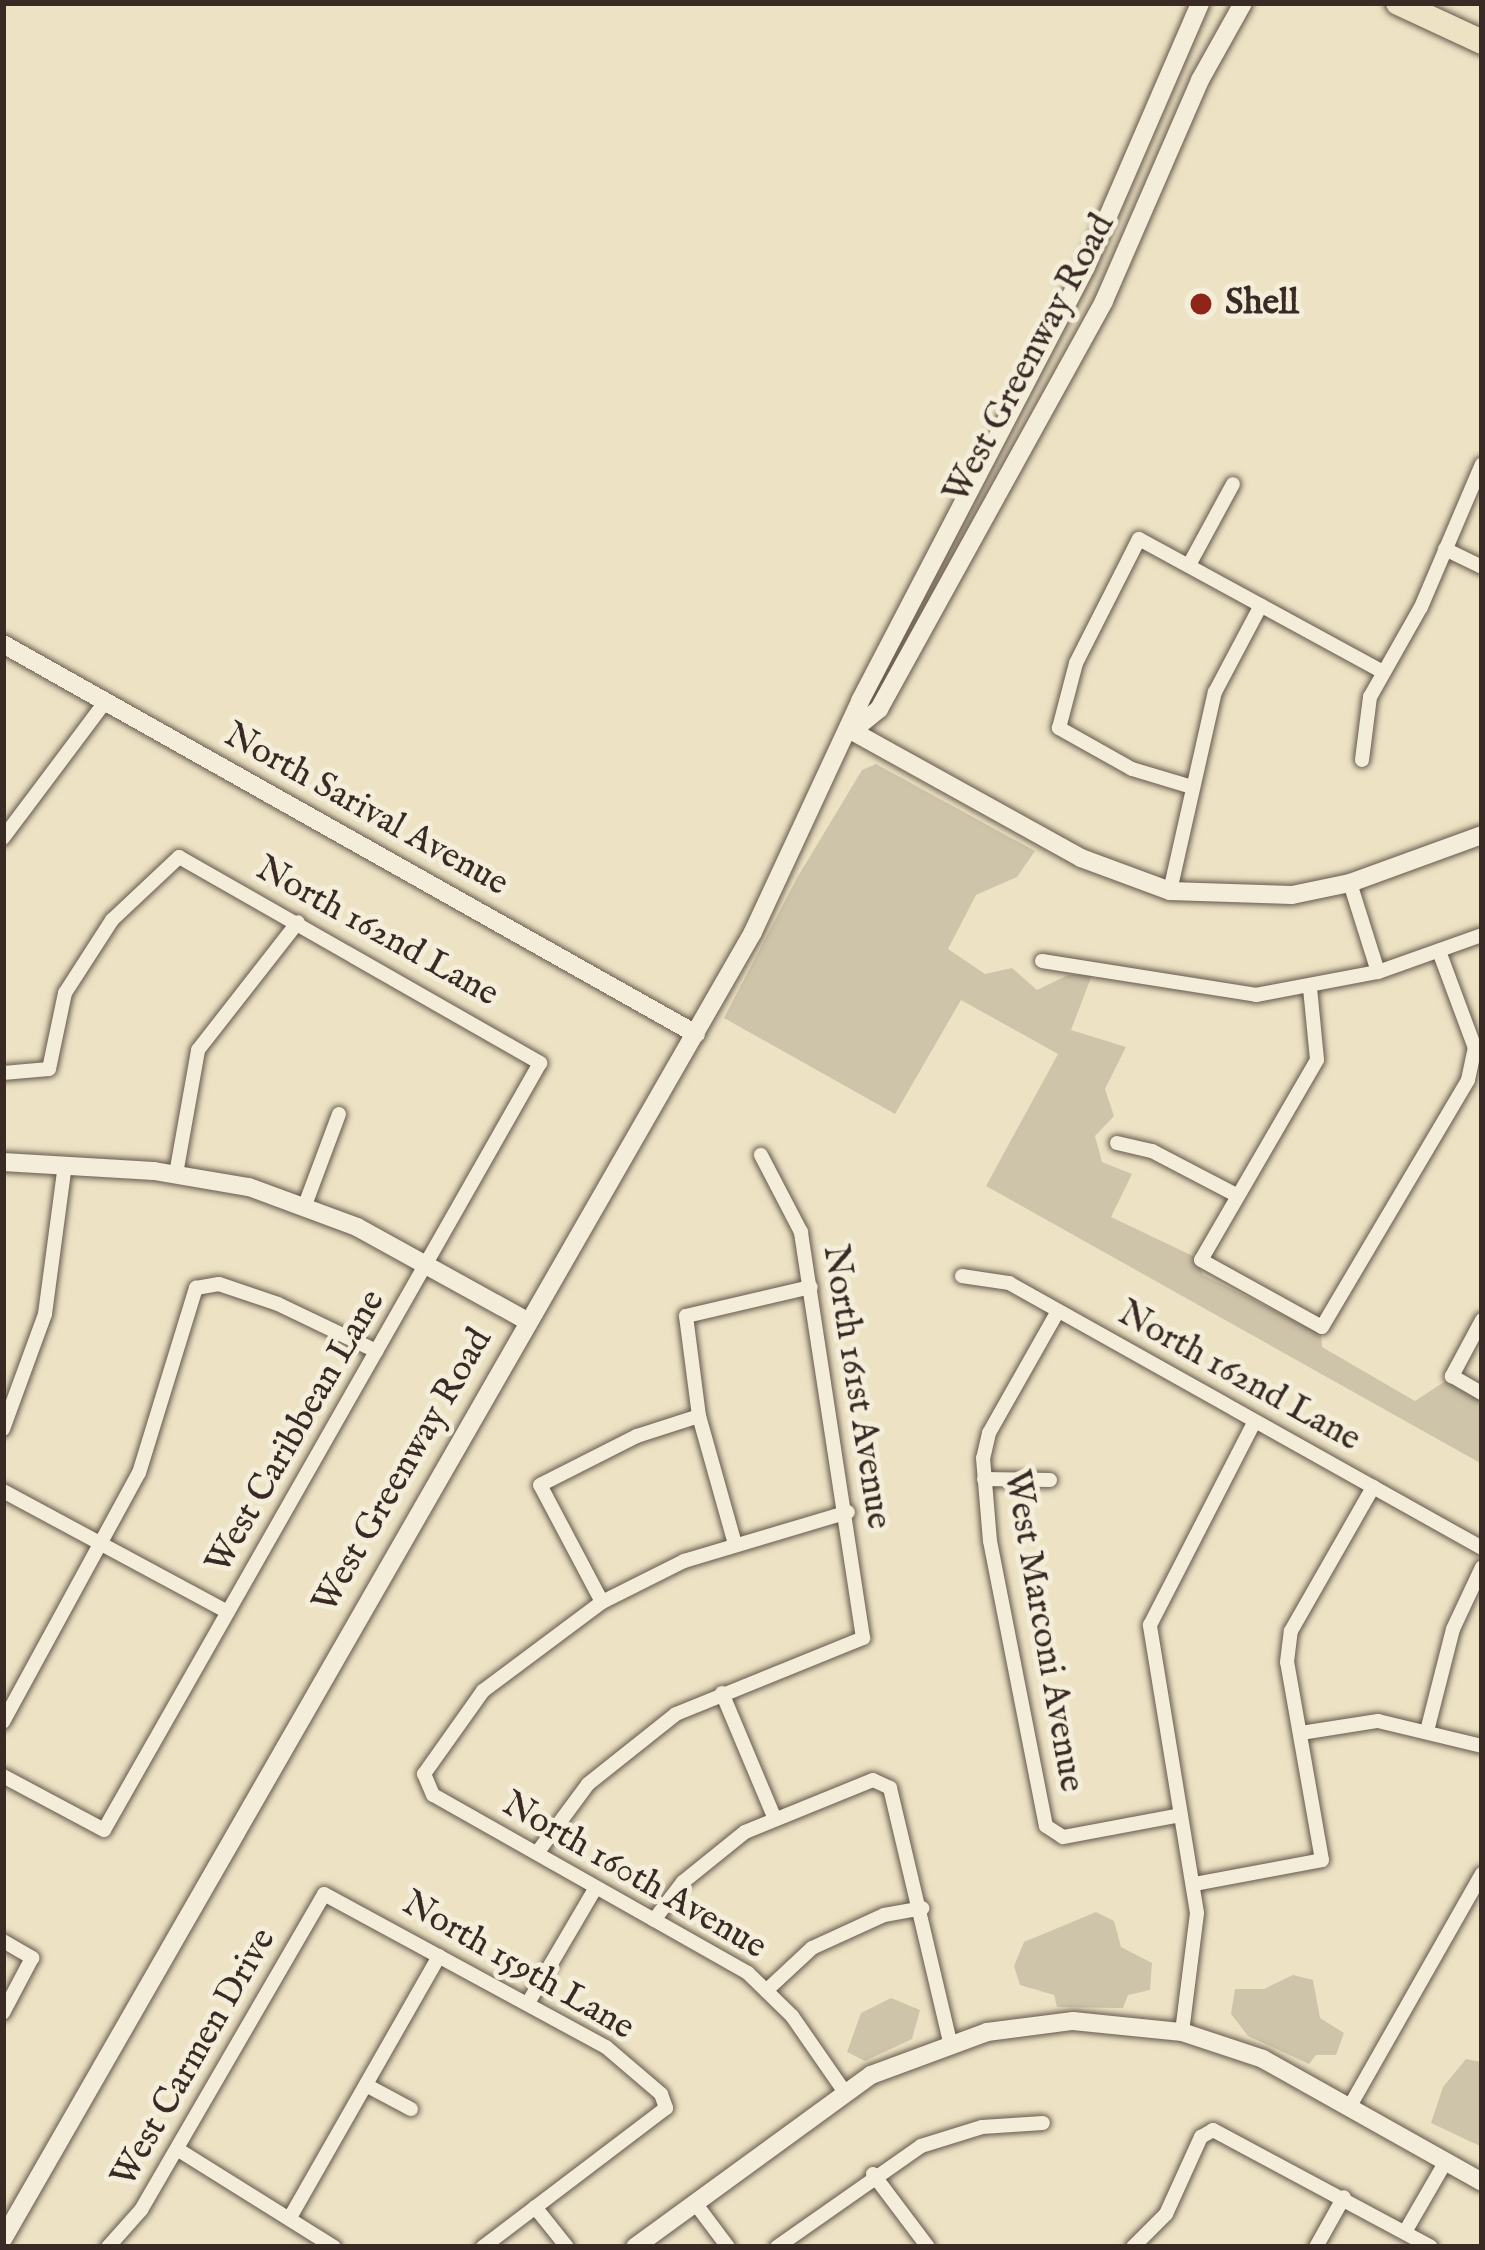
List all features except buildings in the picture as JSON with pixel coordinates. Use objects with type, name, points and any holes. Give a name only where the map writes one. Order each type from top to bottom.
[{"type":"highway","points":[[1399,3],[1482,42]]},
{"type":"main road","name":"West Greenway Road","points":[[3,2239],[696,1034],[852,731],[860,701],[1086,267],[1200,3]]},
{"type":"main road","name":"West Greenway Road","points":[[852,731],[879,710],[1104,302],[1200,80],[1243,3]]},
{"type":"main road","name":"North Sarival Avenue","points":[[3,644],[696,1034]]},
{"type":"main road","points":[[852,731],[1081,858],[1170,890],[1272,897],[1350,883],[1482,836]]},
{"type":"main road","points":[[3,1162],[176,1174],[305,1205],[428,1263],[527,1321]]},
{"type":"main road","points":[[635,2247],[844,2091],[950,2042],[1073,2021],[1182,2032],[1264,2059],[1482,2182]]},
{"type":"street","points":[[1362,760],[1360,734],[1383,672],[1482,464]]},
{"type":"street","points":[[1190,565],[1233,484]]},
{"type":"street","points":[[1192,787],[1132,769],[1059,728],[1076,662],[1139,539],[1383,672]]},
{"type":"street","points":[[1445,549],[1482,567]]},
{"type":"street","points":[[1170,890],[1215,692],[1261,605]]},
{"type":"street","points":[[3,838],[106,701]]},
{"type":"street","name":"North 162nd Lane","points":[[3,1072],[49,1070],[65,993],[112,920],[179,857],[540,1064]]},
{"type":"street","points":[[1350,883],[1378,972]]},
{"type":"street","points":[[176,1174],[198,1050],[298,922]]},
{"type":"street","points":[[1042,962],[1203,992],[1310,988],[1378,972],[1482,935]]},
{"type":"street","points":[[1310,988],[1317,1060],[1201,1260],[1322,1328],[1468,1080],[1475,1048],[1439,951]]},
{"type":"street","name":"West Caribbean Lane","points":[[3,1776],[104,1830],[540,1064]]},
{"type":"street","points":[[305,1205],[339,1114]]},
{"type":"street","points":[[1117,1143],[1152,1151],[1236,1195]]},
{"type":"street","name":"North 161st Avenue","points":[[722,1693],[863,1638],[848,1512],[797,1216],[761,1155]]},
{"type":"street","points":[[3,1429],[49,1298],[65,1166]]},
{"type":"street","name":"North 162nd Lane","points":[[962,1276],[1000,1279],[1482,1548]]},
{"type":"street","points":[[3,1722],[103,1546],[154,1436],[196,1288],[219,1283],[278,1304],[376,1351]]},
{"type":"street","points":[[735,1544],[699,1417],[681,1312],[811,1287]]},
{"type":"street","name":"West Marconi Avenue","points":[[1058,1311],[989,1433],[984,1479],[1052,1834],[1180,1815]]},
{"type":"street","points":[[1482,1320],[1452,1376],[1482,1393]]},
{"type":"street","points":[[699,1417],[638,1436],[540,1485],[602,1602],[735,1544],[848,1512]]},
{"type":"street","points":[[1182,2032],[1197,1955],[1194,1884],[1150,1625],[1255,1421]]},
{"type":"street","points":[[984,1479],[1050,1480]]},
{"type":"street","points":[[1194,1884],[1322,1860],[1287,1662],[1292,1631],[1373,1487]]},
{"type":"street","points":[[3,1490],[228,1612]]},
{"type":"street","points":[[1426,1731],[1454,1628],[1482,1567]]},
{"type":"street","name":"North 160th Avenue","points":[[602,1602],[483,1691],[446,1734],[424,1786],[768,1989],[844,2091]]},
{"type":"street","points":[[537,1853],[588,1784],[634,1743],[722,1693],[774,1817]]},
{"type":"street","points":[[1301,1733],[1378,1721],[1482,1746]]},
{"type":"street","points":[[654,1920],[718,1851],[774,1817],[873,1780],[890,1787],[950,2042]]},
{"type":"street","points":[[1350,2106],[1482,1874]]},
{"type":"street","points":[[528,2003],[596,1887]]},
{"type":"street","name":"North 159th Lane","points":[[324,1894],[622,2059],[666,2108],[536,2207]]},
{"type":"street","name":"West Carmen Drive","points":[[107,2247],[141,2210],[324,1894]]},
{"type":"street","points":[[768,1989],[812,1948],[884,1915],[922,1908]]},
{"type":"street","points":[[3,1941],[32,1958],[3,2013]]},
{"type":"street","points":[[292,2214],[439,1956]]},
{"type":"street","points":[[366,2085],[411,2109]]},
{"type":"street","points":[[777,2247],[873,2174],[958,2132],[1042,2123]]},
{"type":"street","points":[[1133,2247],[1173,2204],[1206,2131],[1231,2134],[1431,2247]]},
{"type":"street","points":[[178,2149],[292,2214],[334,2247]]},
{"type":"street","points":[[1405,2232],[1446,2161]]},
{"type":"street","points":[[873,2174],[928,2247]]},
{"type":"street","points":[[1316,2247],[1344,2197]]},
{"type":"street","points":[[695,2203],[728,2247]]},
{"type":"street","points":[[482,2247],[536,2207],[567,2247]]},
{"type":"shaded area","points":[[876,764],[1035,851],[1017,877],[976,895],[948,949],[985,974],[1012,968],[1037,990],[1068,975],[1092,975],[1071,1030],[1126,1047],[1105,1089],[1114,1116],[1095,1136],[1102,1162],[1132,1174],[1111,1217],[1195,1257],[1203,1275],[1321,1334],[1322,1347],[1415,1401],[1447,1380],[1482,1402],[1482,1464],[986,1186],[1058,1054],[961,1000],[895,1114],[724,1018],[797,878],[862,770]]},
{"type":"shaded area","points":[[1096,1912],[1114,1921],[1121,1947],[1152,1963],[1150,1990],[1128,1995],[1123,2008],[1057,2007],[1054,1995],[1020,1985],[1014,1966],[1024,1942]]},
{"type":"shaded area","points":[[1293,1975],[1313,1980],[1320,2018],[1344,2033],[1336,2055],[1316,2055],[1309,2064],[1248,2036],[1231,2014],[1235,1989],[1264,1989]]},
{"type":"shaded area","points":[[891,1998],[920,2010],[912,2039],[865,2061],[847,2052],[861,2013]]},
{"type":"shaded area","points":[[1466,2059],[1482,2062],[1482,2147],[1431,2123],[1443,2087]]},
{"type":"place","name":"Shell","points":[[1201,304]]}]
